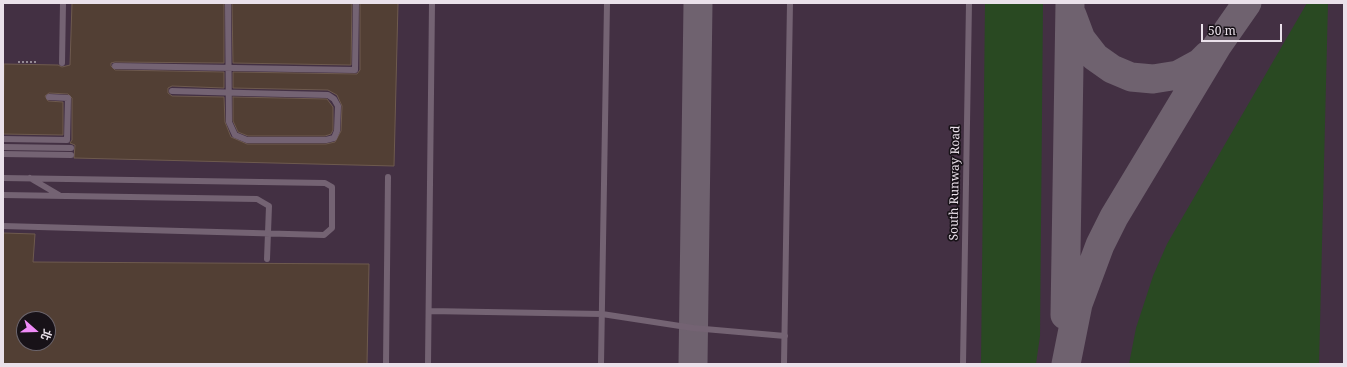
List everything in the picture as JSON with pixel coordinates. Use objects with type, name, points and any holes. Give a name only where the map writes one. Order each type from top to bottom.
[{"type":"lane","points":[[62,63],[63,3]]},
{"type":"lane","points":[[172,91],[228,92],[236,92],[328,95],[334,99],[338,106],[337,131],[334,138],[326,140],[247,140],[235,135],[229,122],[229,98],[229,91],[228,75],[228,3]]},
{"type":"lane","points":[[115,66],[355,70],[356,3]]},
{"type":"lane","points":[[428,364],[432,3]]},
{"type":"lane","points":[[601,364],[607,3]]},
{"type":"lane","points":[[784,364],[790,3]]},
{"type":"lane","name":"South Runway Road","points":[[963,364],[969,3]]},
{"type":"lane","points":[[3,139],[67,140],[68,98],[49,97]]},
{"type":"lane","points":[[3,147],[71,148]]},
{"type":"lane","points":[[3,154],[71,155]]},
{"type":"lane","points":[[386,364],[388,177]]},
{"type":"lane","points":[[3,178],[325,183],[332,187],[332,228],[329,233],[324,235],[3,226]]},
{"type":"lane","points":[[30,178],[60,196]]},
{"type":"lane","points":[[3,195],[257,199],[269,206],[268,259]]},
{"type":"lane","points":[[429,311],[602,314],[693,328],[785,336]]},
{"type":"path","points":[[18,62],[38,62]]},
{"type":"shaded area","points":[[3,3],[1344,3],[1344,364],[3,364]]},
{"type":"green space","points":[[985,3],[1043,3],[1040,336],[1036,364],[981,364]]},
{"type":"green space","points":[[1307,3],[1328,3],[1319,364],[1129,364],[1136,328],[1153,276],[1167,244]]},
{"type":"building","points":[[72,3],[224,3],[224,63],[115,62],[111,63],[111,66],[115,70],[224,72],[224,88],[172,86],[168,88],[168,93],[172,96],[224,97],[225,122],[231,137],[247,144],[326,144],[335,142],[341,131],[342,106],[337,95],[328,90],[233,88],[233,72],[357,74],[360,70],[360,3],[398,3],[394,166],[74,158],[75,145],[70,143],[72,140],[72,98],[68,94],[49,93],[45,96],[48,101],[63,102],[63,135],[3,134],[4,64],[58,65],[62,67],[70,65]]},
{"type":"building","points":[[232,3],[352,3],[351,65],[233,63]]},
{"type":"building","points":[[233,97],[327,99],[333,107],[333,130],[331,134],[325,136],[248,136],[238,132],[233,121]]},
{"type":"building","points":[[3,233],[35,234],[33,262],[369,264],[367,364],[3,364]]},
{"type":"taxiway","points":[[693,364],[698,3]]},
{"type":"taxiway","points":[[1065,315],[1070,3]]},
{"type":"taxiway","points":[[1066,364],[1078,304],[1100,245],[1114,217],[1217,46],[1247,3]]},
{"type":"taxiway","points":[[1072,15],[1081,39],[1095,57],[1112,69],[1131,77],[1153,79],[1178,75],[1200,63],[1208,55]]}]
